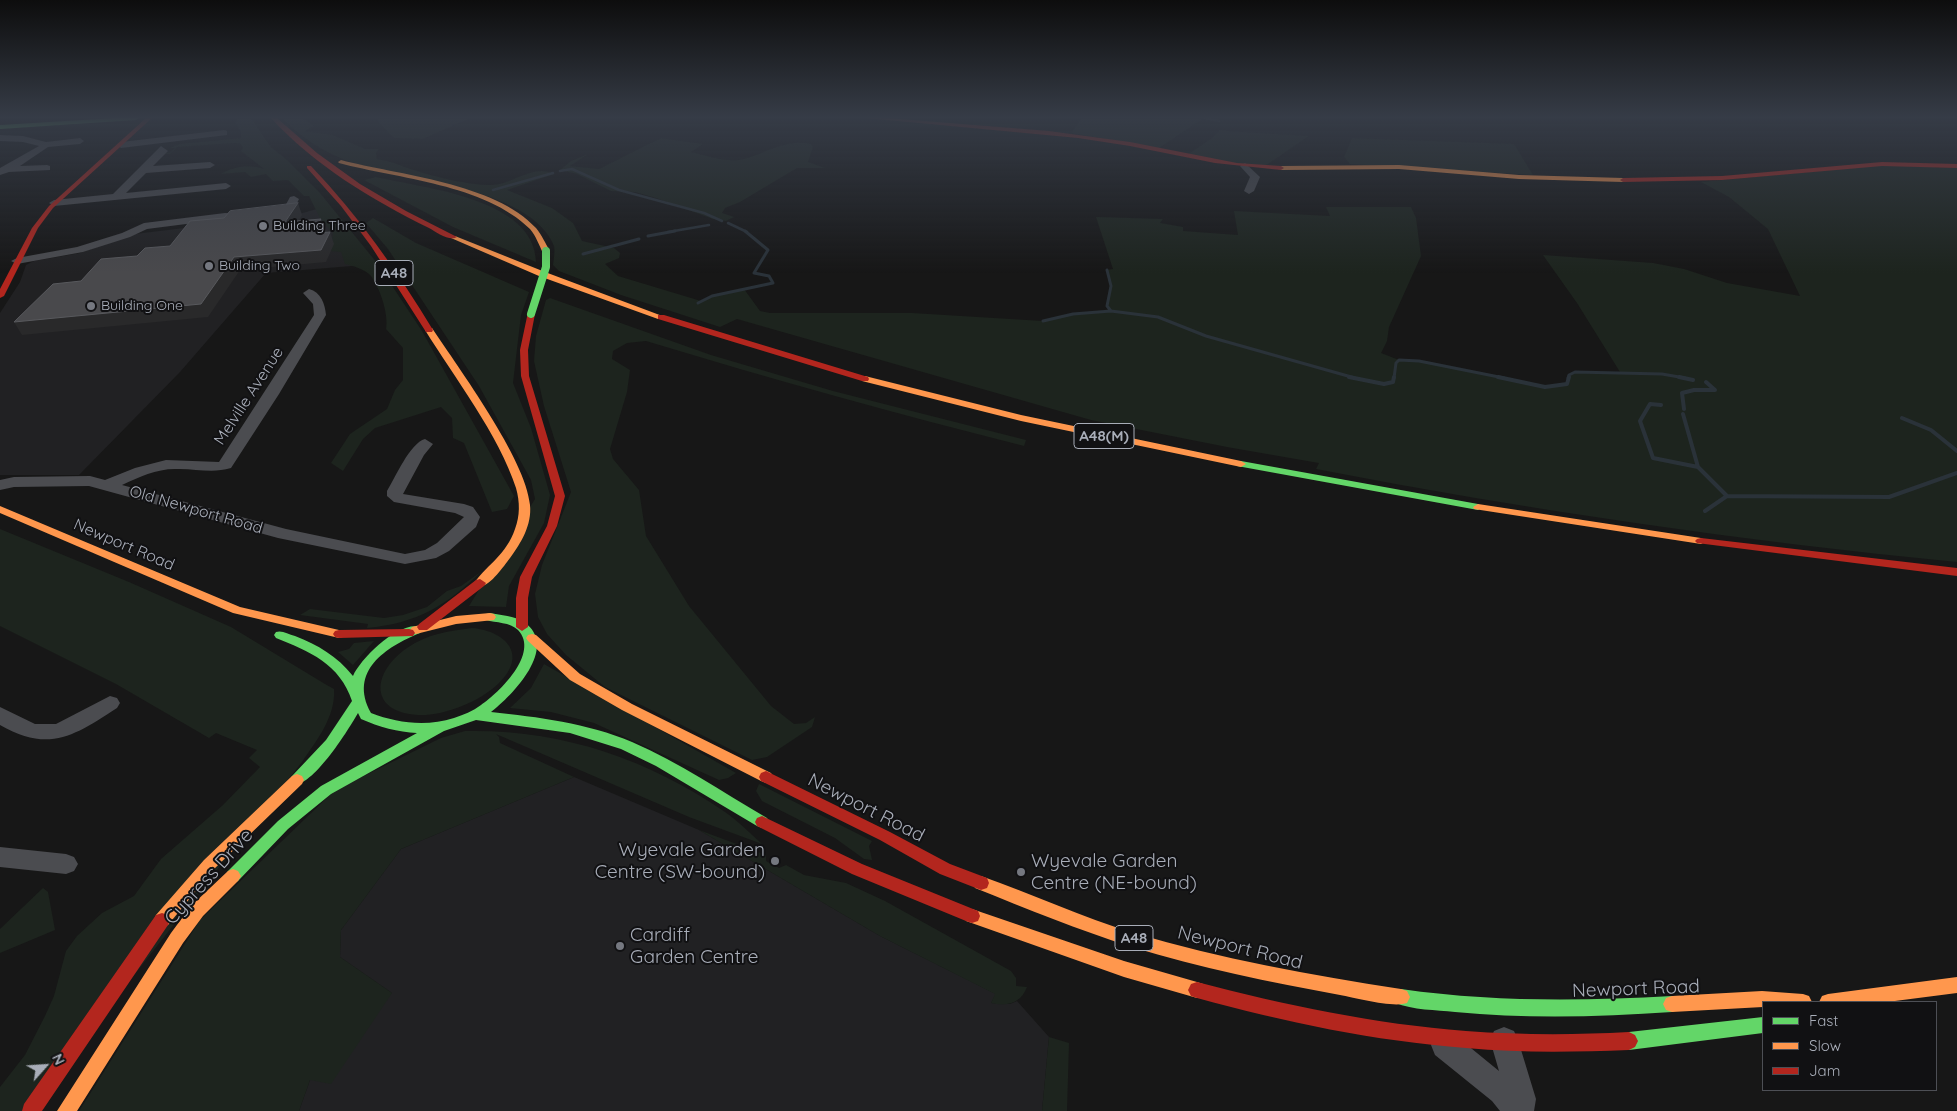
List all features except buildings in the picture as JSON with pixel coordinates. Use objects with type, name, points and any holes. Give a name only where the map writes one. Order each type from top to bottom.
[{"type":"main road","points":[[0,295],[35,228],[54,203],[92,170]]},
{"type":"main road","name":"A48","points":[[312,170],[336,194],[383,255],[468,393],[518,481],[524,497],[526,509],[521,526],[507,553],[469,594],[423,627]]},
{"type":"main road","name":"A48","points":[[317,170],[368,204],[456,251],[572,298]]},
{"type":"main road","name":"A48(M)","points":[[335,170],[353,183],[440,230],[521,266],[687,326],[892,385],[1129,442],[1398,494],[1704,541],[1957,572]]},
{"type":"main road","points":[[367,170],[464,192],[498,203],[518,214],[535,228],[546,251],[546,267],[524,343],[524,369],[526,386],[560,496],[558,515],[524,586],[521,603],[522,627],[501,618],[469,618],[423,627],[409,633]]},
{"type":"main road","points":[[1433,170],[1519,177],[1648,181],[1731,178],[1819,170]]},
{"type":"main road","points":[[632,319],[685,337]]},
{"type":"main road","name":"A48(M)","points":[[808,374],[946,411],[1058,438]]},
{"type":"main road","name":"Newport Road","points":[[0,509],[237,610],[336,634],[376,636],[409,633]]},
{"type":"main road","name":"Newport Road","points":[[237,610],[258,626],[315,648],[330,657],[338,664],[357,696],[366,716],[377,721],[406,727],[439,727]]},
{"type":"main road","name":"Newport Road","points":[[522,627],[575,677],[627,707],[885,836],[944,870],[1046,909],[1183,954],[1310,983],[1429,1002],[1492,1006],[1611,1008],[1762,999],[1789,1001]]},
{"type":"main road","name":"Cypress Drive","points":[[31,1111],[110,994],[179,897],[236,838],[317,762],[340,734],[357,696],[362,673],[370,660],[387,645],[409,633]]},
{"type":"main road","points":[[439,727],[474,715],[502,697],[519,678],[532,652],[532,638]]},
{"type":"main road","name":"A48","points":[[474,715],[530,720],[566,727],[626,745],[676,770],[755,818],[810,846],[910,891],[1034,940],[1168,981],[1302,1016],[1434,1036],[1505,1042],[1569,1043],[1670,1038],[1762,1025]]},
{"type":"main road","name":"Cypress Drive","points":[[66,1111],[144,986],[196,912],[218,892],[255,850],[304,806],[326,790],[377,759],[439,727]]},
{"type":"main road","points":[[1836,1001],[1957,985]]},
{"type":"street","points":[[116,196],[143,170]]},
{"type":"street","points":[[1248,170],[1255,177],[1254,184],[1249,191]]},
{"type":"street","points":[[54,203],[226,186]]},
{"type":"street","points":[[17,261],[79,250],[150,225],[225,216],[235,218],[287,213],[294,198]]},
{"type":"street","name":"Melville Avenue","points":[[108,485],[159,466],[182,464],[209,469],[224,465],[272,394],[320,315],[319,303],[309,293]]},
{"type":"street","name":"Old Newport Road","points":[[0,485],[14,482],[81,480],[108,485],[284,534],[405,559],[430,554],[443,547],[470,523],[472,517],[467,511],[400,499],[395,496],[395,491],[417,453],[425,444]]},
{"type":"street","points":[[1,718],[37,734],[47,734],[67,729],[110,703]]},
{"type":"street","points":[[0,858],[33,859],[66,864]]},
{"type":"street","points":[[1434,1036],[1477,1069],[1518,1110],[1522,1099],[1492,1006]]},
{"type":"shaded area","points":[[229,170],[297,170],[320,193],[377,263],[422,331],[514,496],[507,509],[492,512],[464,443],[453,438],[452,418],[441,407],[375,428],[363,439],[343,471],[331,463],[350,434],[387,409],[395,390],[403,380],[403,348],[386,329],[385,309],[371,276],[366,271],[345,264],[341,252],[331,251],[333,233],[320,218],[309,196],[304,196],[288,180],[273,181],[266,174],[251,177],[245,172],[221,174]]},
{"type":"shaded area","points":[[382,170],[414,170],[452,180],[491,185],[539,171],[554,174],[507,190],[552,208],[573,223],[582,241],[614,248],[620,253],[619,258],[605,264],[618,276],[701,301],[712,296],[744,289],[760,311],[770,313],[912,313],[1043,321],[1073,314],[1110,311],[1107,306],[1111,286],[1107,270],[1113,269],[1096,217],[1163,219],[1160,223],[1183,227],[1183,231],[1238,235],[1234,211],[1330,216],[1326,207],[1411,207],[1416,218],[1421,256],[1389,327],[1387,341],[1381,353],[1399,360],[1419,361],[1545,387],[1567,384],[1569,375],[1575,372],[1620,372],[1577,303],[1543,255],[1653,263],[1684,269],[1727,283],[1800,296],[1768,229],[1729,197],[1701,182],[1832,170],[1957,170],[1957,562],[1716,534],[1475,498],[1316,469],[1319,463],[1091,420],[737,319],[720,327],[621,295],[559,271],[553,265],[554,246],[541,226],[519,210],[462,188]]},
{"type":"shaded area","points":[[560,170],[794,170],[740,202],[725,208],[722,213],[734,217],[726,221],[713,219],[635,192],[611,191],[577,174]]},
{"type":"shaded area","points":[[1447,170],[1530,170],[1533,175]]},
{"type":"shaded area","points":[[376,177],[447,192],[497,210],[517,223],[531,240],[536,262],[453,227],[364,180]]},
{"type":"shaded area","points":[[317,209],[364,265],[266,273],[180,372],[79,475],[0,475],[0,313],[20,282],[26,265],[34,261],[80,253],[135,234],[299,214]]},
{"type":"shaded area","points":[[373,218],[416,243],[529,292],[521,315],[513,383],[531,428],[550,495],[544,523],[509,586],[506,607],[469,606],[535,499],[531,480],[479,386],[388,249],[366,223]]},
{"type":"shaded area","points":[[550,298],[711,355],[833,391],[1026,440],[1024,446],[976,434],[646,341],[627,343],[613,351],[612,359],[630,370],[627,392],[610,449],[613,459],[639,490],[646,536],[689,606],[771,706],[794,724],[806,723],[815,717],[812,727],[767,757],[752,760],[605,687],[566,655],[547,634],[538,617],[535,594],[542,565],[571,492],[544,406],[534,361],[536,336],[546,300]]},
{"type":"shaded area","points":[[0,529],[129,582],[231,627],[334,689],[332,709],[328,719],[319,737],[302,762],[27,1111],[0,1111],[0,1087],[25,1055],[45,1016],[54,996],[66,951],[77,936],[102,913],[134,896],[161,859],[223,805],[260,767],[249,758],[257,750],[216,733],[209,738],[116,684],[0,626]]},
{"type":"shaded area","points":[[482,571],[456,594],[430,611],[385,626],[367,628],[368,624],[300,615],[310,609],[384,618],[403,615],[427,607],[447,591],[461,586]]},
{"type":"shaded area","points":[[472,628],[495,634],[509,646],[512,654],[512,663],[498,684],[481,697],[461,707],[439,713],[418,715],[402,712],[390,707],[383,699],[382,679],[387,668],[395,658],[422,639],[446,632]]},
{"type":"shaded area","points":[[374,641],[353,665],[338,652],[349,649],[354,643]]},
{"type":"shaded area","points":[[544,664],[736,773],[728,778],[719,780],[594,723],[551,712],[510,708],[531,688]]},
{"type":"shaded area","points":[[465,731],[535,735],[601,751],[634,762],[665,776],[695,793],[730,816],[762,844],[689,817],[496,734],[499,737],[500,743],[574,777],[401,849],[341,930],[340,957],[392,993],[331,1084],[310,1080],[299,1111],[79,1111],[200,920],[335,790],[441,738]]},
{"type":"shaded area","name":"Cardiff Garden Centre","points":[[574,777],[699,830],[880,936],[996,994],[991,1003],[1010,1004],[1017,1001],[1049,1037],[1042,1111],[299,1111],[310,1080],[392,993],[340,957],[341,930],[401,849]]},
{"type":"shaded area","points":[[759,784],[872,841],[869,846],[872,860],[864,859],[835,838],[762,801],[756,791]]},
{"type":"shaded area","points":[[699,830],[766,855],[766,861],[779,868],[786,865],[804,875],[846,883],[885,901],[1011,971],[1016,978],[1016,986],[1027,987],[1021,997],[1013,1002],[1008,1004],[991,1003],[995,994],[880,936]]},
{"type":"shaded area","points":[[43,888],[48,892],[55,930],[0,953],[0,929]]},
{"type":"shaded area","points":[[1049,1037],[1069,1043],[1067,1111],[1042,1111]]},
{"type":"waterway","points":[[560,171],[567,170]]},
{"type":"waterway","points":[[574,170],[619,190],[704,213],[722,221]]},
{"type":"waterway","points":[[493,190],[553,173]]},
{"type":"waterway","points":[[728,223],[745,231]]},
{"type":"waterway","points":[[668,232],[709,225]]},
{"type":"waterway","points":[[648,236],[675,231]]},
{"type":"waterway","points":[[698,303],[712,296],[773,283],[769,276],[754,273],[768,250],[745,231]]},
{"type":"waterway","points":[[583,254],[639,239]]},
{"type":"waterway","points":[[1107,270],[1111,286],[1107,306],[1111,311]]},
{"type":"waterway","points":[[1043,321],[1073,314],[1111,311]]},
{"type":"waterway","points":[[1111,311],[1158,317],[1206,336],[1355,378]]},
{"type":"waterway","points":[[1394,378],[1396,363],[1399,360],[1419,361],[1504,378]]},
{"type":"waterway","points":[[1568,378],[1569,375],[1575,372],[1662,374],[1685,378]]},
{"type":"waterway","points":[[1349,377],[1384,384],[1393,382],[1394,377]]},
{"type":"waterway","points":[[1498,377],[1545,387],[1567,384],[1569,377]]},
{"type":"waterway","points":[[1679,377],[1693,380]]},
{"type":"waterway","points":[[1684,409],[1682,393],[1694,390],[1715,390],[1706,382]]},
{"type":"waterway","points":[[1661,405],[1650,404],[1640,421],[1653,458],[1698,467]]},
{"type":"waterway","points":[[1683,414],[1698,467]]},
{"type":"waterway","points":[[1902,418],[1931,430],[1957,451]]},
{"type":"waterway","points":[[1698,467],[1727,496]]},
{"type":"waterway","points":[[1727,496],[1889,497],[1957,473]]},
{"type":"waterway","points":[[1705,511],[1727,496]]},
{"type":"traffic: fast","points":[[531,314],[546,267],[546,251]]},
{"type":"traffic: fast","points":[[1241,464],[1478,507]]},
{"type":"traffic: fast","points":[[416,630],[386,645],[362,670],[356,694],[366,716],[402,727],[422,728],[447,725],[464,720],[495,702],[521,674],[530,651],[530,640],[525,630],[518,624],[509,620],[490,617]]},
{"type":"traffic: fast","points":[[280,635],[324,655],[340,669],[356,691]]},
{"type":"traffic: fast","points":[[297,780],[331,744],[358,701]]},
{"type":"traffic: fast","points":[[474,715],[570,728],[608,738],[661,762],[762,822]]},
{"type":"traffic: fast","points":[[233,876],[283,825],[326,790],[439,727]]},
{"type":"traffic: fast","points":[[1401,997],[1468,1005],[1536,1008],[1604,1008],[1672,1004]]},
{"type":"traffic: fast","points":[[1629,1041],[1762,1025]]},
{"type":"traffic: slow","points":[[372,170],[443,185],[494,202],[515,214],[532,228],[546,251]]},
{"type":"traffic: slow","points":[[1433,170],[1519,177],[1623,180]]},
{"type":"traffic: slow","points":[[453,237],[542,274],[661,317]]},
{"type":"traffic: slow","points":[[429,330],[500,443],[522,489],[525,506],[524,517],[517,539],[504,559],[480,583]]},
{"type":"traffic: slow","points":[[865,379],[1021,418],[1241,464]]},
{"type":"traffic: slow","points":[[1478,507],[1701,541]]},
{"type":"traffic: slow","points":[[0,509],[237,610],[339,634]]},
{"type":"traffic: slow","points":[[416,630],[456,620],[490,617]]},
{"type":"traffic: slow","points":[[532,638],[575,677],[627,707],[766,777]]},
{"type":"traffic: slow","points":[[162,920],[209,864],[297,780]]},
{"type":"traffic: slow","points":[[66,1111],[177,938],[197,911],[233,876]]},
{"type":"traffic: slow","points":[[981,883],[1133,940],[1265,973],[1401,997]]},
{"type":"traffic: slow","points":[[972,916],[1124,969],[1197,990]]},
{"type":"traffic: slow","points":[[1836,1001],[1957,985]]},
{"type":"traffic: slow","points":[[1672,1004],[1762,999],[1789,1001]]},
{"type":"traffic: jam","points":[[0,296],[35,228],[51,207],[92,170]]},
{"type":"traffic: jam","points":[[312,170],[343,205],[374,245],[429,330]]},
{"type":"traffic: jam","points":[[335,170],[381,199],[453,237]]},
{"type":"traffic: jam","points":[[1623,180],[1722,178],[1815,170]]},
{"type":"traffic: jam","points":[[522,627],[522,598],[526,577],[552,526],[560,496],[525,376],[524,350],[531,314]]},
{"type":"traffic: jam","points":[[661,317],[865,379]]},
{"type":"traffic: jam","points":[[1701,541],[1957,572]]},
{"type":"traffic: jam","points":[[423,627],[480,583]]},
{"type":"traffic: jam","points":[[339,634],[409,633]]},
{"type":"traffic: jam","points":[[766,777],[885,836],[945,869],[981,883]]},
{"type":"traffic: jam","points":[[762,822],[857,869],[972,916]]},
{"type":"traffic: jam","points":[[31,1111],[162,920]]},
{"type":"traffic: jam","points":[[1197,990],[1303,1016],[1411,1034],[1521,1043],[1629,1041]]},
{"type":"place","name":"Building Three","points":[[263,226]]},
{"type":"place","name":"Building Two","points":[[209,266]]},
{"type":"place","name":"Building One","points":[[91,306]]},
{"type":"place","name":"Wyevale Garden Centre (SW-bound)","points":[[775,861]]},
{"type":"place","name":"Wyevale Garden Centre (NE-bound)","points":[[1021,872]]},
{"type":"place","name":"Cardiff Garden Centre","points":[[620,946]]}]
